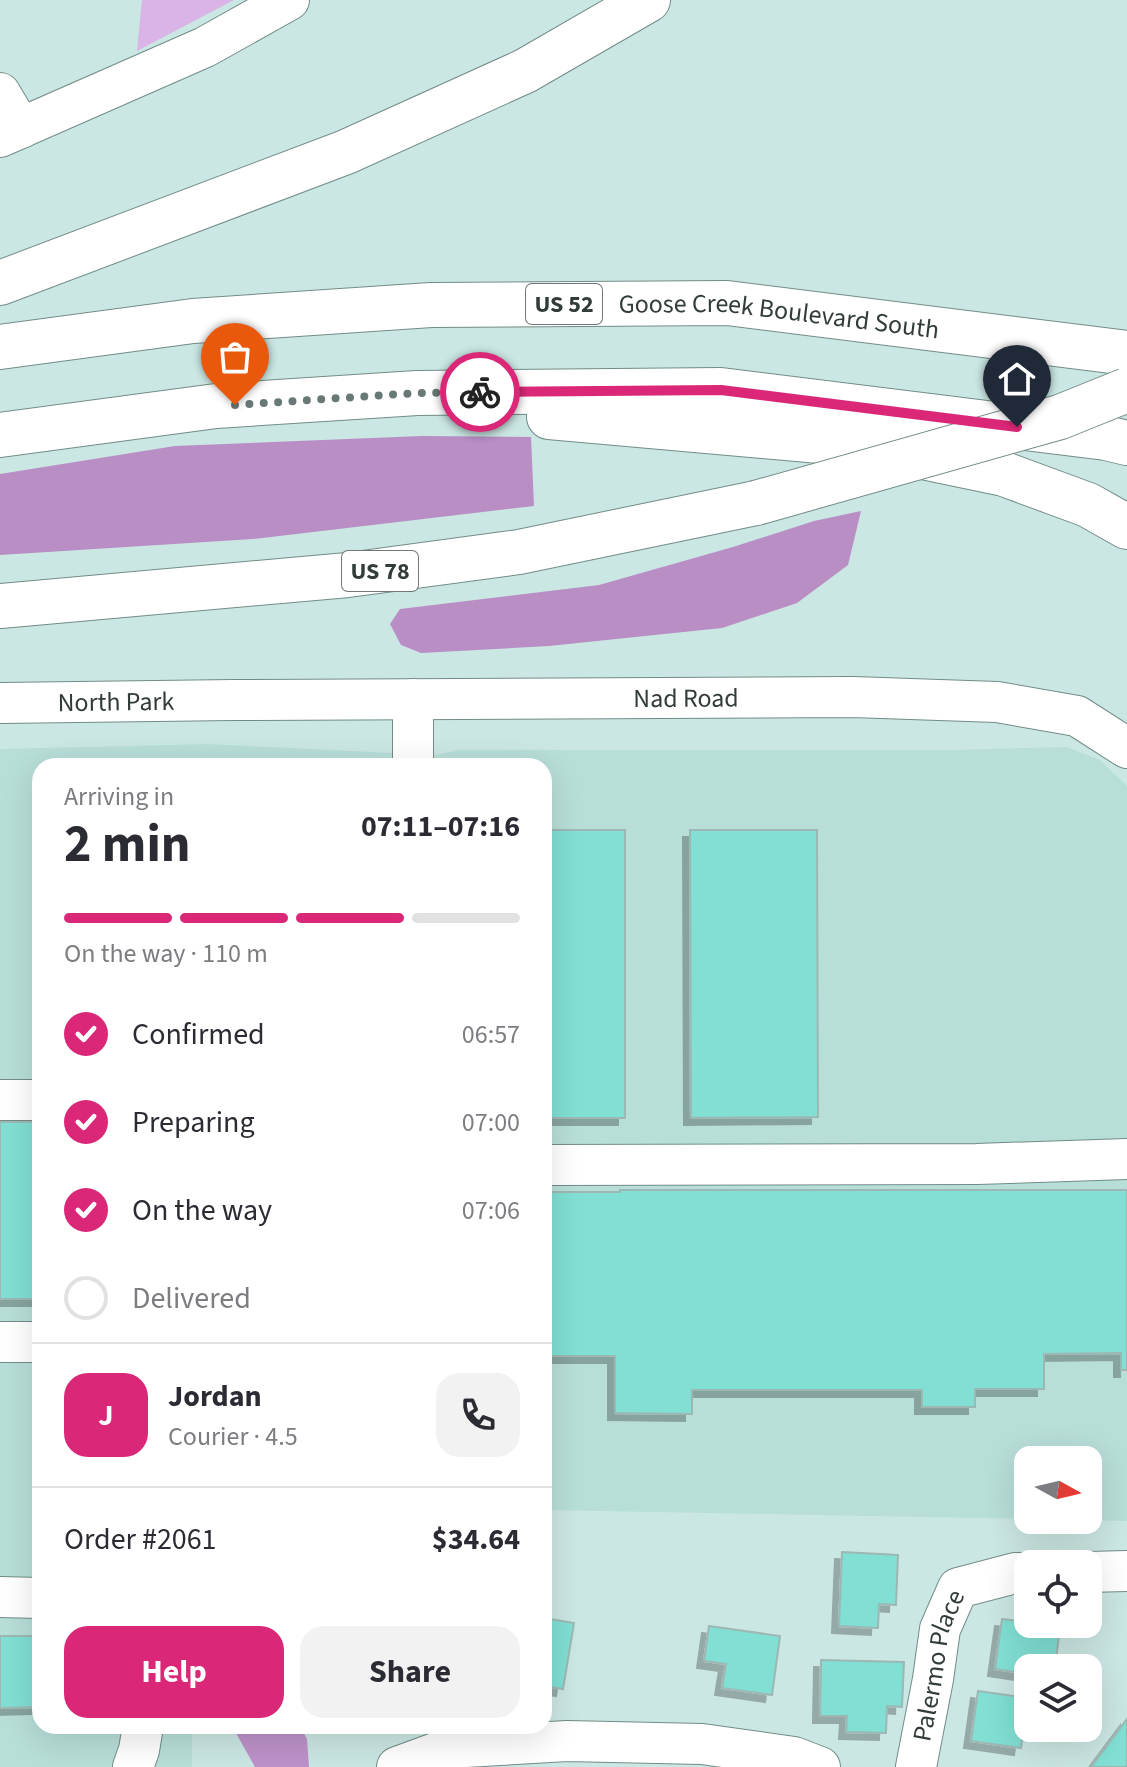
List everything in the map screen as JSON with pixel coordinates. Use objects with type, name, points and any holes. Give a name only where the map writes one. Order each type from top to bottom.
[{"type":"highway","points":[[0,283],[346,152],[525,71],[648,0]]},
{"type":"highway","name":"Goose Creek Boulevard South","points":[[0,347],[193,321],[431,305],[727,303],[1127,353]]},
{"type":"highway","points":[[0,435],[216,406],[417,393],[721,390],[1127,443]]},
{"type":"highway","name":"US 78","points":[[0,606],[348,575],[504,554],[756,503],[1060,417],[1127,390]]},
{"type":"highway","points":[[255,404],[543,417],[865,445],[1004,474],[1088,505],[1127,527]]},
{"type":"street","points":[[0,93],[10,133],[205,47],[289,0]]},
{"type":"street","name":"Nad Road","points":[[233,700],[853,697],[997,702],[1077,716],[1127,748]]},
{"type":"street","points":[[413,699],[413,758]]},
{"type":"street","name":"North Park","points":[[0,703],[233,700]]},
{"type":"street","points":[[0,1100],[32,1100]]},
{"type":"street","points":[[552,1165],[961,1164],[1127,1159]]},
{"type":"street","points":[[0,1342],[32,1342]]},
{"type":"street","points":[[1102,1572],[1127,1571]]},
{"type":"street","name":"Palermo Place","points":[[916,1767],[940,1629],[958,1588],[1014,1573]]},
{"type":"street","points":[[0,1597],[32,1598]]},
{"type":"street","points":[[133,1767],[142,1734]]},
{"type":"street","points":[[397,1767],[449,1748],[567,1741],[702,1744],[807,1762]]},
{"type":"shaded area","points":[[142,0],[234,0],[137,51]]},
{"type":"shaded area","points":[[422,436],[531,437],[534,506],[253,539],[0,555],[0,474],[175,446]]},
{"type":"shaded area","points":[[861,511],[848,565],[797,603],[722,628],[549,646],[421,653],[401,645],[390,624],[400,609],[599,585],[814,521]]},
{"type":"shaded area","points":[[208,744],[435,755],[460,750],[951,750],[1067,747],[1100,760],[1127,786],[1127,1521],[1102,1521],[1102,1446],[1014,1446],[1014,1519],[552,1510],[552,758],[32,758],[32,1734],[192,1734],[192,1767],[0,1767],[0,749]]},
{"type":"shaded area","points":[[236,1734],[304,1734],[309,1767],[255,1767]]},
{"type":"building","points":[[552,830],[625,830],[625,1118],[552,1118]]},
{"type":"building","points":[[690,830],[817,830],[818,1117],[691,1118]]},
{"type":"building","points":[[0,1122],[32,1122],[32,1299],[0,1299]]},
{"type":"building","points":[[1127,1190],[1127,1370],[1121,1370],[1121,1353],[1044,1354],[1044,1389],[975,1389],[975,1407],[922,1407],[922,1390],[692,1390],[692,1414],[615,1413],[615,1356],[552,1356],[552,1192]]},
{"type":"building","points":[[842,1552],[898,1555],[896,1605],[879,1604],[878,1628],[839,1626]]},
{"type":"building","points":[[552,1619],[574,1623],[563,1689],[552,1687]]},
{"type":"building","points":[[1002,1619],[1014,1620],[1014,1638],[1059,1638],[1057,1654],[1014,1654],[1014,1672],[995,1669]]},
{"type":"building","points":[[709,1626],[780,1636],[772,1695],[722,1688],[726,1664],[704,1661]]},
{"type":"building","points":[[0,1636],[32,1636],[32,1707],[0,1708]]},
{"type":"building","points":[[821,1660],[904,1662],[902,1707],[887,1706],[886,1733],[846,1732],[847,1716],[820,1716]]},
{"type":"building","points":[[978,1691],[1014,1696],[1014,1742],[1022,1742],[1021,1748],[971,1741]]},
{"type":"building","points":[[1127,1719],[1127,1767],[1091,1767]]},
{"type":"way so far","points":[[235,405],[480,392]]},
{"type":"route","points":[[480,392],[721,390],[1017,427]]}]
